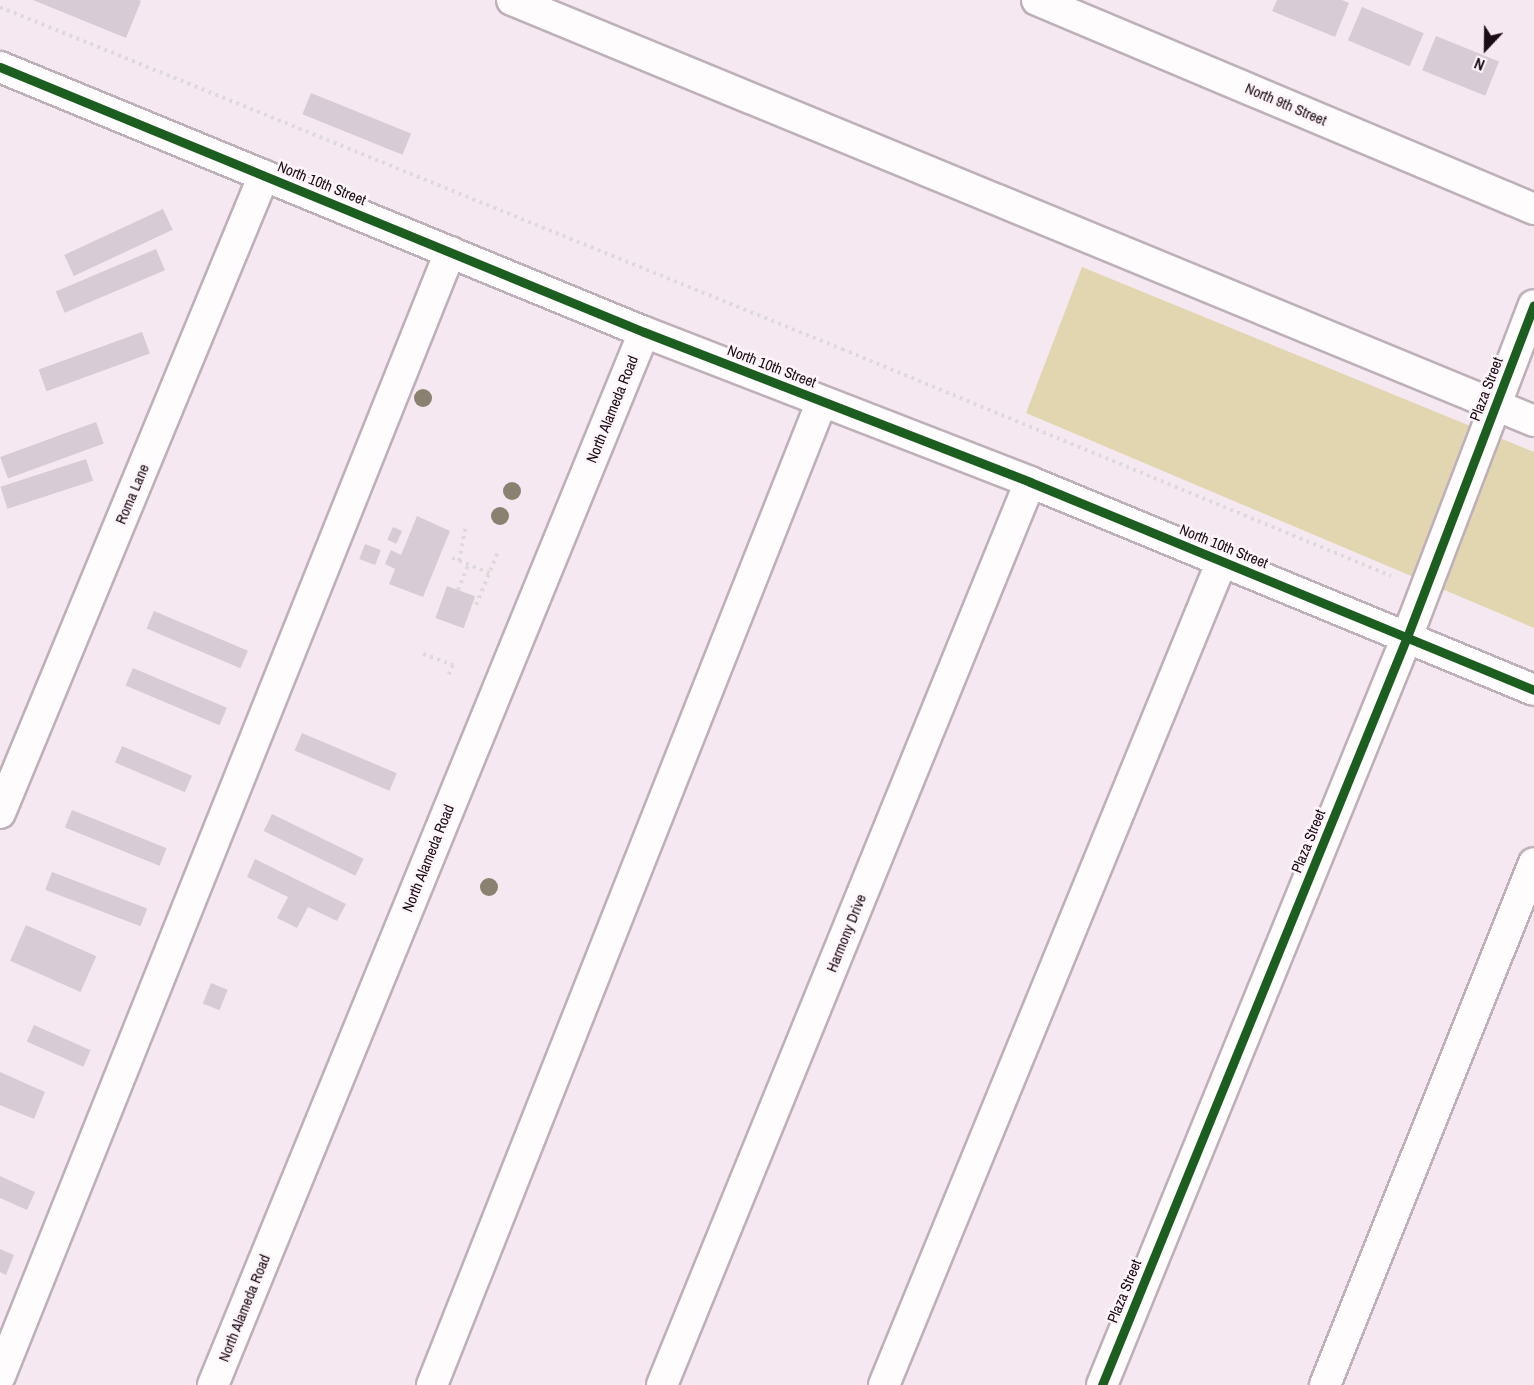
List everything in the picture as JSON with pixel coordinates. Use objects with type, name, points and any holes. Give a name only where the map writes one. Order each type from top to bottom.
[{"type":"street","points":[[512,0],[1534,421]]},
{"type":"street","name":"North 9th Street","points":[[1037,0],[1534,209]]},
{"type":"street","name":"North 10th Street","points":[[0,67],[644,332],[1029,482],[1534,690]]},
{"type":"street","name":"Roma Lane","points":[[0,813],[264,175]]},
{"type":"street","points":[[0,1376],[450,252]]},
{"type":"street","name":"Plaza Street","points":[[1102,1385],[1407,637],[1534,305]]},
{"type":"street","name":"North Alameda Road","points":[[213,1385],[644,332]]},
{"type":"street","points":[[432,1385],[822,401]]},
{"type":"street","name":"Harmony Drive","points":[[662,1385],[1029,482]]},
{"type":"street","points":[[884,1385],[1222,561]]},
{"type":"street","points":[[1325,1385],[1534,863]]},
{"type":"path","points":[[0,7],[831,344],[1390,576]]},
{"type":"path","points":[[459,561],[465,529]]},
{"type":"path","points":[[476,605],[498,552]]},
{"type":"path","points":[[452,558],[490,573]]},
{"type":"path","points":[[458,590],[468,565]]},
{"type":"path","points":[[423,654],[453,665],[448,676]]},
{"type":"shaded area","points":[[1082,267],[1534,452],[1534,628],[1026,413]]},
{"type":"building","points":[[33,0],[139,0],[141,1],[126,38]]},
{"type":"building","points":[[1277,0],[1342,0],[1349,3],[1335,37],[1272,11]]},
{"type":"building","points":[[1362,7],[1424,33],[1410,66],[1348,40]]},
{"type":"building","points":[[1436,36],[1499,61],[1485,96],[1422,70]]},
{"type":"building","points":[[311,93],[411,133],[403,155],[302,114]]},
{"type":"building","points":[[163,209],[173,230],[74,276],[64,255]]},
{"type":"building","points":[[156,249],[165,270],[65,313],[56,292]]},
{"type":"building","points":[[142,332],[150,354],[47,391],[39,370]]},
{"type":"building","points":[[96,422],[104,444],[8,478],[0,457]]},
{"type":"building","points":[[86,459],[93,481],[8,509],[0,487]]},
{"type":"building","points":[[417,516],[450,531],[423,597],[389,584],[395,569],[385,564],[391,550],[401,555]]},
{"type":"building","points":[[393,527],[402,531],[396,544],[387,540]]},
{"type":"building","points":[[365,544],[381,550],[375,565],[359,559]]},
{"type":"building","points":[[447,586],[475,596],[464,628],[435,618]]},
{"type":"building","points":[[154,611],[248,651],[240,668],[147,628]]},
{"type":"building","points":[[133,668],[227,708],[219,725],[126,685]]},
{"type":"building","points":[[302,733],[397,773],[389,791],[295,750]]},
{"type":"building","points":[[122,746],[192,776],[185,792],[115,763]]},
{"type":"building","points":[[72,810],[167,848],[159,866],[65,828]]},
{"type":"building","points":[[272,814],[364,859],[355,876],[264,831]]},
{"type":"building","points":[[255,859],[346,904],[337,921],[308,907],[297,928],[277,918],[288,897],[247,877]]},
{"type":"building","points":[[52,872],[147,909],[140,926],[45,890]]},
{"type":"building","points":[[26,925],[96,956],[80,992],[10,961]]},
{"type":"building","points":[[211,983],[228,990],[219,1010],[203,1003]]},
{"type":"building","points":[[34,1025],[91,1050],[83,1067],[27,1041]]},
{"type":"building","points":[[0,1072],[45,1092],[34,1119],[0,1105]]},
{"type":"building","points":[[0,1176],[35,1192],[27,1210],[0,1198]]},
{"type":"building","points":[[0,1249],[14,1255],[6,1275],[0,1272]]},
{"type":"cycle path","points":[[0,67],[644,332],[1030,482],[1534,690]]},
{"type":"cycle path","points":[[1102,1385],[1407,637],[1534,305]]}]
